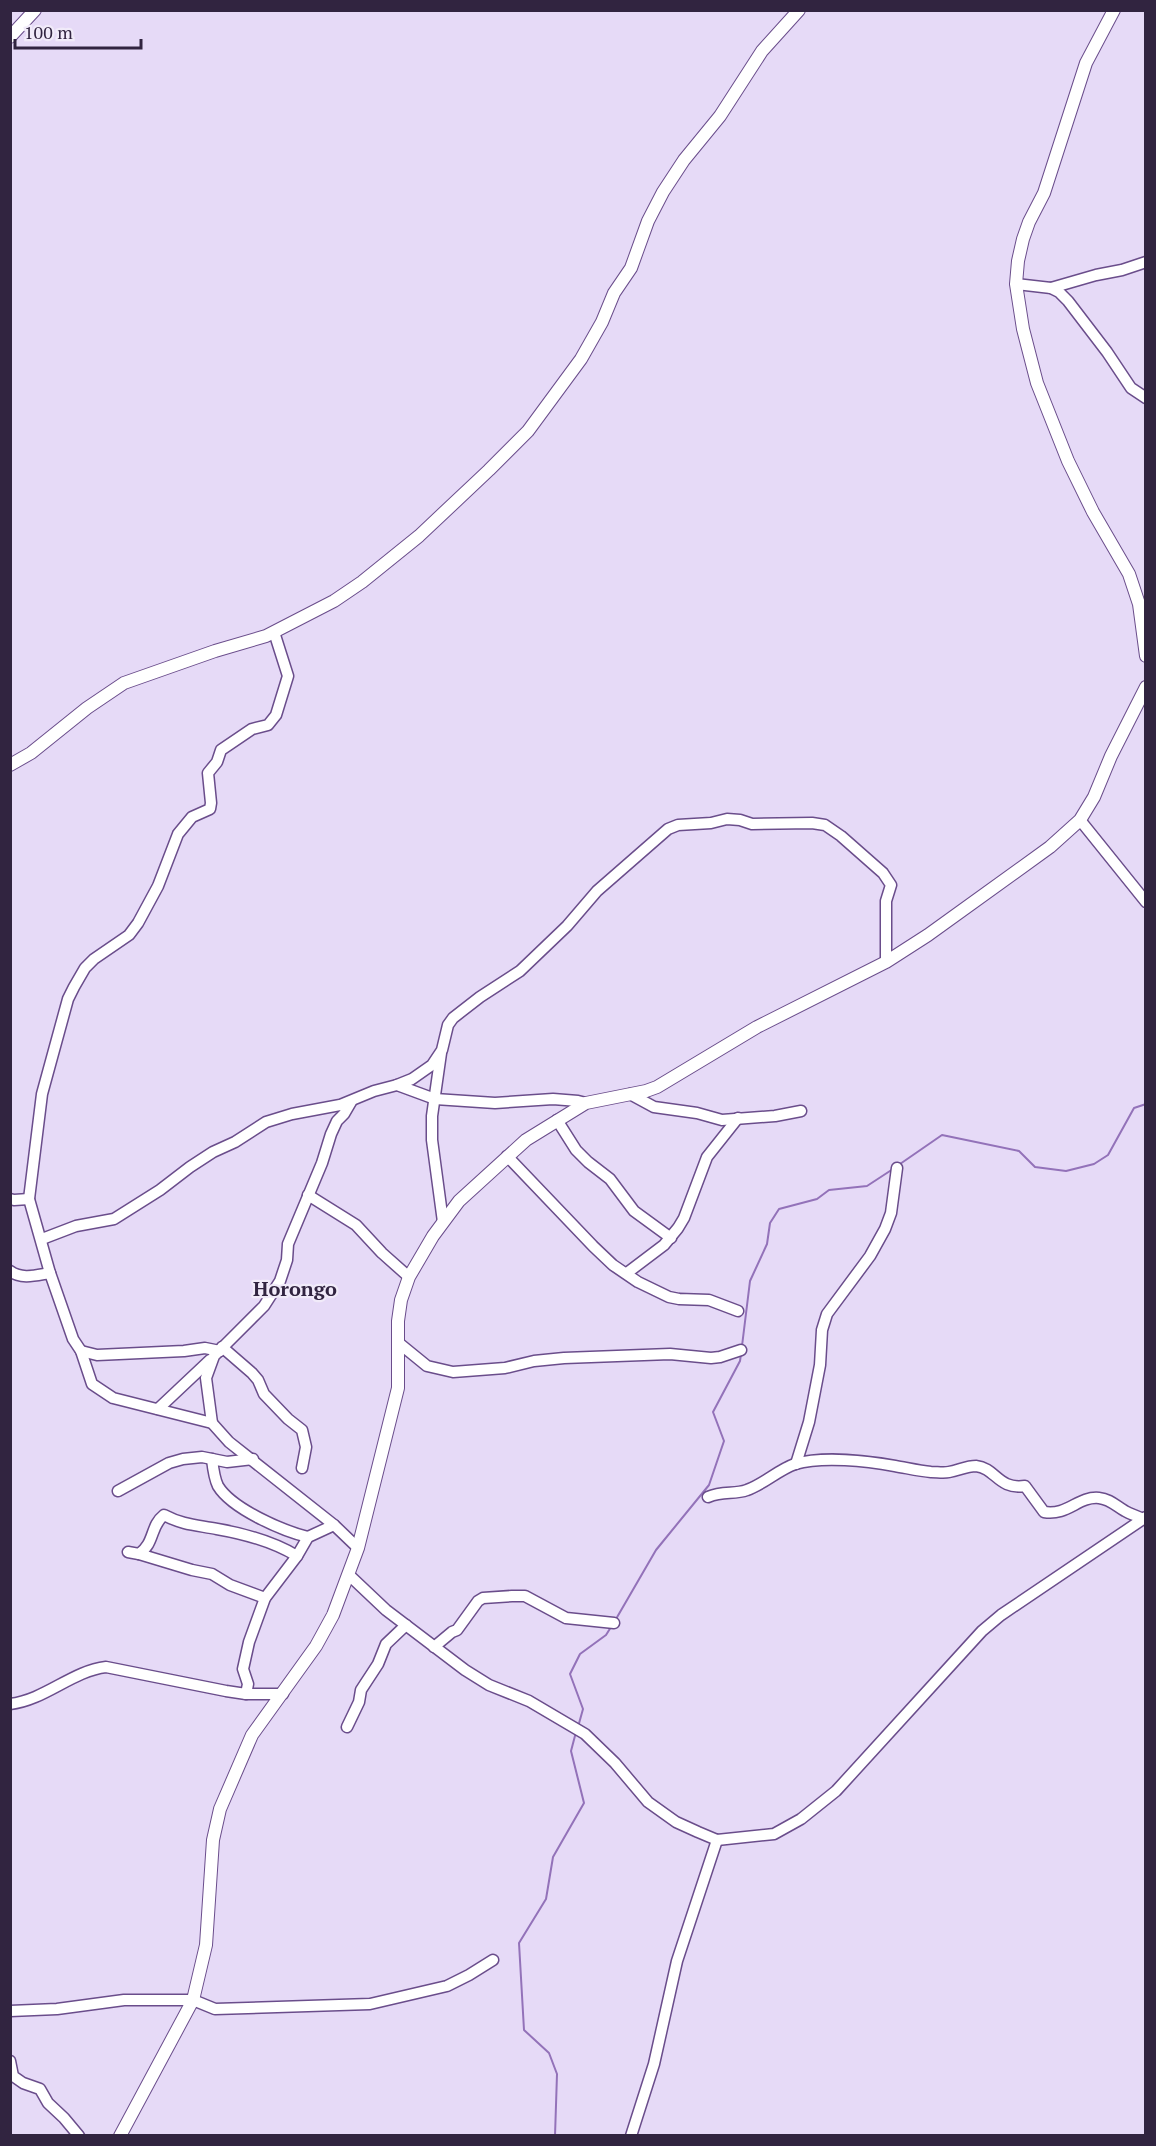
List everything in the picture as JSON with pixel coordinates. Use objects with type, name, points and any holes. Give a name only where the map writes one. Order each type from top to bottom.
[{"type":"street","points":[[10,37],[35,10]]},
{"type":"street","points":[[10,765],[31,753],[87,708],[124,683],[274,632],[334,601],[419,536],[474,485],[528,431],[581,360],[602,322],[618,284],[631,268],[656,205],[684,160],[720,116],[762,51],[799,10]]},
{"type":"street","points":[[1114,10],[1086,63],[1044,193],[1029,222],[1018,261],[1016,284],[1023,329],[1037,383],[1068,461],[1093,512],[1129,574],[1138,604],[1146,656]]},
{"type":"street","points":[[1051,288],[1146,262]]},
{"type":"street","points":[[1016,284],[1051,288],[1059,292],[1131,388],[1146,398]]},
{"type":"street","points":[[274,632],[288,676],[276,715],[268,725],[252,729],[221,750],[217,762],[208,773],[210,808],[187,822],[178,834],[158,886],[138,923],[129,935],[94,959],[86,968],[68,999],[42,1094],[29,1199],[50,1273],[73,1339],[81,1352],[88,1379],[95,1387],[113,1398],[212,1423],[229,1442],[253,1459],[358,1548]]},
{"type":"street","points":[[120,2136],[193,2000],[206,1945],[213,1840],[220,1809],[252,1735],[316,1646],[333,1615],[358,1548],[394,1411],[398,1388],[400,1311],[404,1288],[443,1222],[459,1200],[507,1156],[526,1140],[557,1120],[586,1103],[657,1087],[757,1027],[886,962],[928,935],[983,893],[1020,870],[1080,820],[1094,797],[1146,687]]},
{"type":"street","points":[[443,1222],[432,1140],[432,1116],[448,1025],[453,1018],[480,997],[520,972],[567,926],[597,891],[668,829],[678,825],[711,823],[727,819],[752,824],[812,823],[829,828],[883,873],[891,885],[886,901],[886,962]]},
{"type":"street","points":[[1080,820],[1146,902]]},
{"type":"street","points":[[42,1239],[76,1226],[114,1219],[160,1190],[190,1167],[266,1122],[351,1101],[412,1079],[432,1065],[442,1050]]},
{"type":"street","points":[[397,1085],[435,1099],[495,1103],[553,1099],[586,1103]]},
{"type":"street","points":[[630,1094],[654,1107],[697,1113],[722,1120],[762,1115],[775,1116],[801,1111]]},
{"type":"street","points":[[158,1409],[273,1295],[287,1260],[288,1244],[322,1163],[331,1134],[351,1101]]},
{"type":"street","points":[[627,1273],[670,1238],[684,1218],[707,1157],[738,1119]]},
{"type":"street","points":[[557,1120],[576,1150],[610,1179],[634,1211],[670,1238]]},
{"type":"street","points":[[507,1156],[593,1246],[613,1265],[638,1282],[669,1297],[709,1300],[738,1311]]},
{"type":"street","points":[[796,1464],[809,1422],[820,1365],[822,1330],[827,1314],[870,1256],[885,1229],[891,1213],[897,1168]]},
{"type":"street","points":[[308,1195],[356,1225],[409,1277]]},
{"type":"street","points":[[10,1199],[29,1199]]},
{"type":"street","points":[[10,1271],[22,1276],[50,1273]]},
{"type":"street","points":[[400,1344],[428,1366],[453,1372],[505,1368],[534,1361],[564,1358],[670,1354],[711,1358],[741,1350]]},
{"type":"street","points":[[81,1352],[97,1355],[205,1348],[219,1351],[252,1373],[264,1394],[302,1430],[306,1447],[302,1468]]},
{"type":"street","points":[[212,1423],[206,1377],[219,1351]]},
{"type":"street","points":[[118,1491],[169,1463],[198,1457],[227,1462],[253,1459]]},
{"type":"street","points":[[212,1459],[217,1485],[244,1510],[276,1526],[308,1537]]},
{"type":"street","points":[[708,1497],[719,1492],[734,1493],[748,1490],[796,1464],[828,1460],[893,1465],[929,1472],[948,1472],[978,1466],[1003,1483],[1014,1487],[1025,1486],[1044,1512],[1056,1514],[1085,1499],[1097,1497],[1144,1518]]},
{"type":"street","points":[[265,1598],[230,1585],[213,1574],[133,1553],[148,1547],[156,1524],[164,1515],[186,1525],[214,1528],[261,1538],[297,1556]]},
{"type":"street","points":[[348,1575],[434,1647],[489,1685],[529,1701],[585,1734],[648,1802],[661,1812],[676,1822],[717,1840],[774,1834],[801,1819],[836,1791],[982,1631],[1001,1615],[1144,1518]]},
{"type":"street","points":[[246,1694],[248,1684],[243,1669],[249,1642],[265,1598],[297,1556],[308,1537],[333,1525]]},
{"type":"street","points":[[434,1647],[457,1630],[476,1602],[483,1598],[525,1596],[566,1618],[614,1623]]},
{"type":"street","points":[[347,1727],[359,1702],[361,1690],[378,1664],[386,1644],[406,1625]]},
{"type":"street","points":[[10,1704],[32,1699],[91,1669],[106,1667],[246,1694],[283,1694]]},
{"type":"street","points":[[631,2136],[654,2064],[677,1961],[717,1840]]},
{"type":"street","points":[[10,2011],[57,2009],[124,2000],[193,2000],[215,2009],[370,2004],[447,1986],[493,1960]]},
{"type":"street","points":[[10,2061],[15,2078],[40,2090],[48,2103],[79,2136]]},
{"type":"waterway","points":[[900,1164],[942,1135],[1019,1151],[1035,1167],[1066,1171],[1094,1164],[1108,1155],[1134,1108],[1146,1104]]},
{"type":"waterway","points":[[742,1346],[750,1281],[767,1244],[770,1223],[779,1209],[817,1199],[829,1190],[867,1186],[893,1169]]},
{"type":"waterway","points":[[616,1619],[656,1550],[709,1485],[724,1441],[713,1412],[740,1361],[741,1354]]},
{"type":"waterway","points":[[578,1727],[583,1709],[570,1674],[580,1654],[606,1635],[611,1627]]},
{"type":"waterway","points":[[555,2136],[557,2074],[549,2053],[524,2030],[519,1943],[546,1899],[553,1857],[584,1803],[571,1751],[576,1732]]},
{"type":"district","name":"Horongo","points":[[295,1289]]}]
